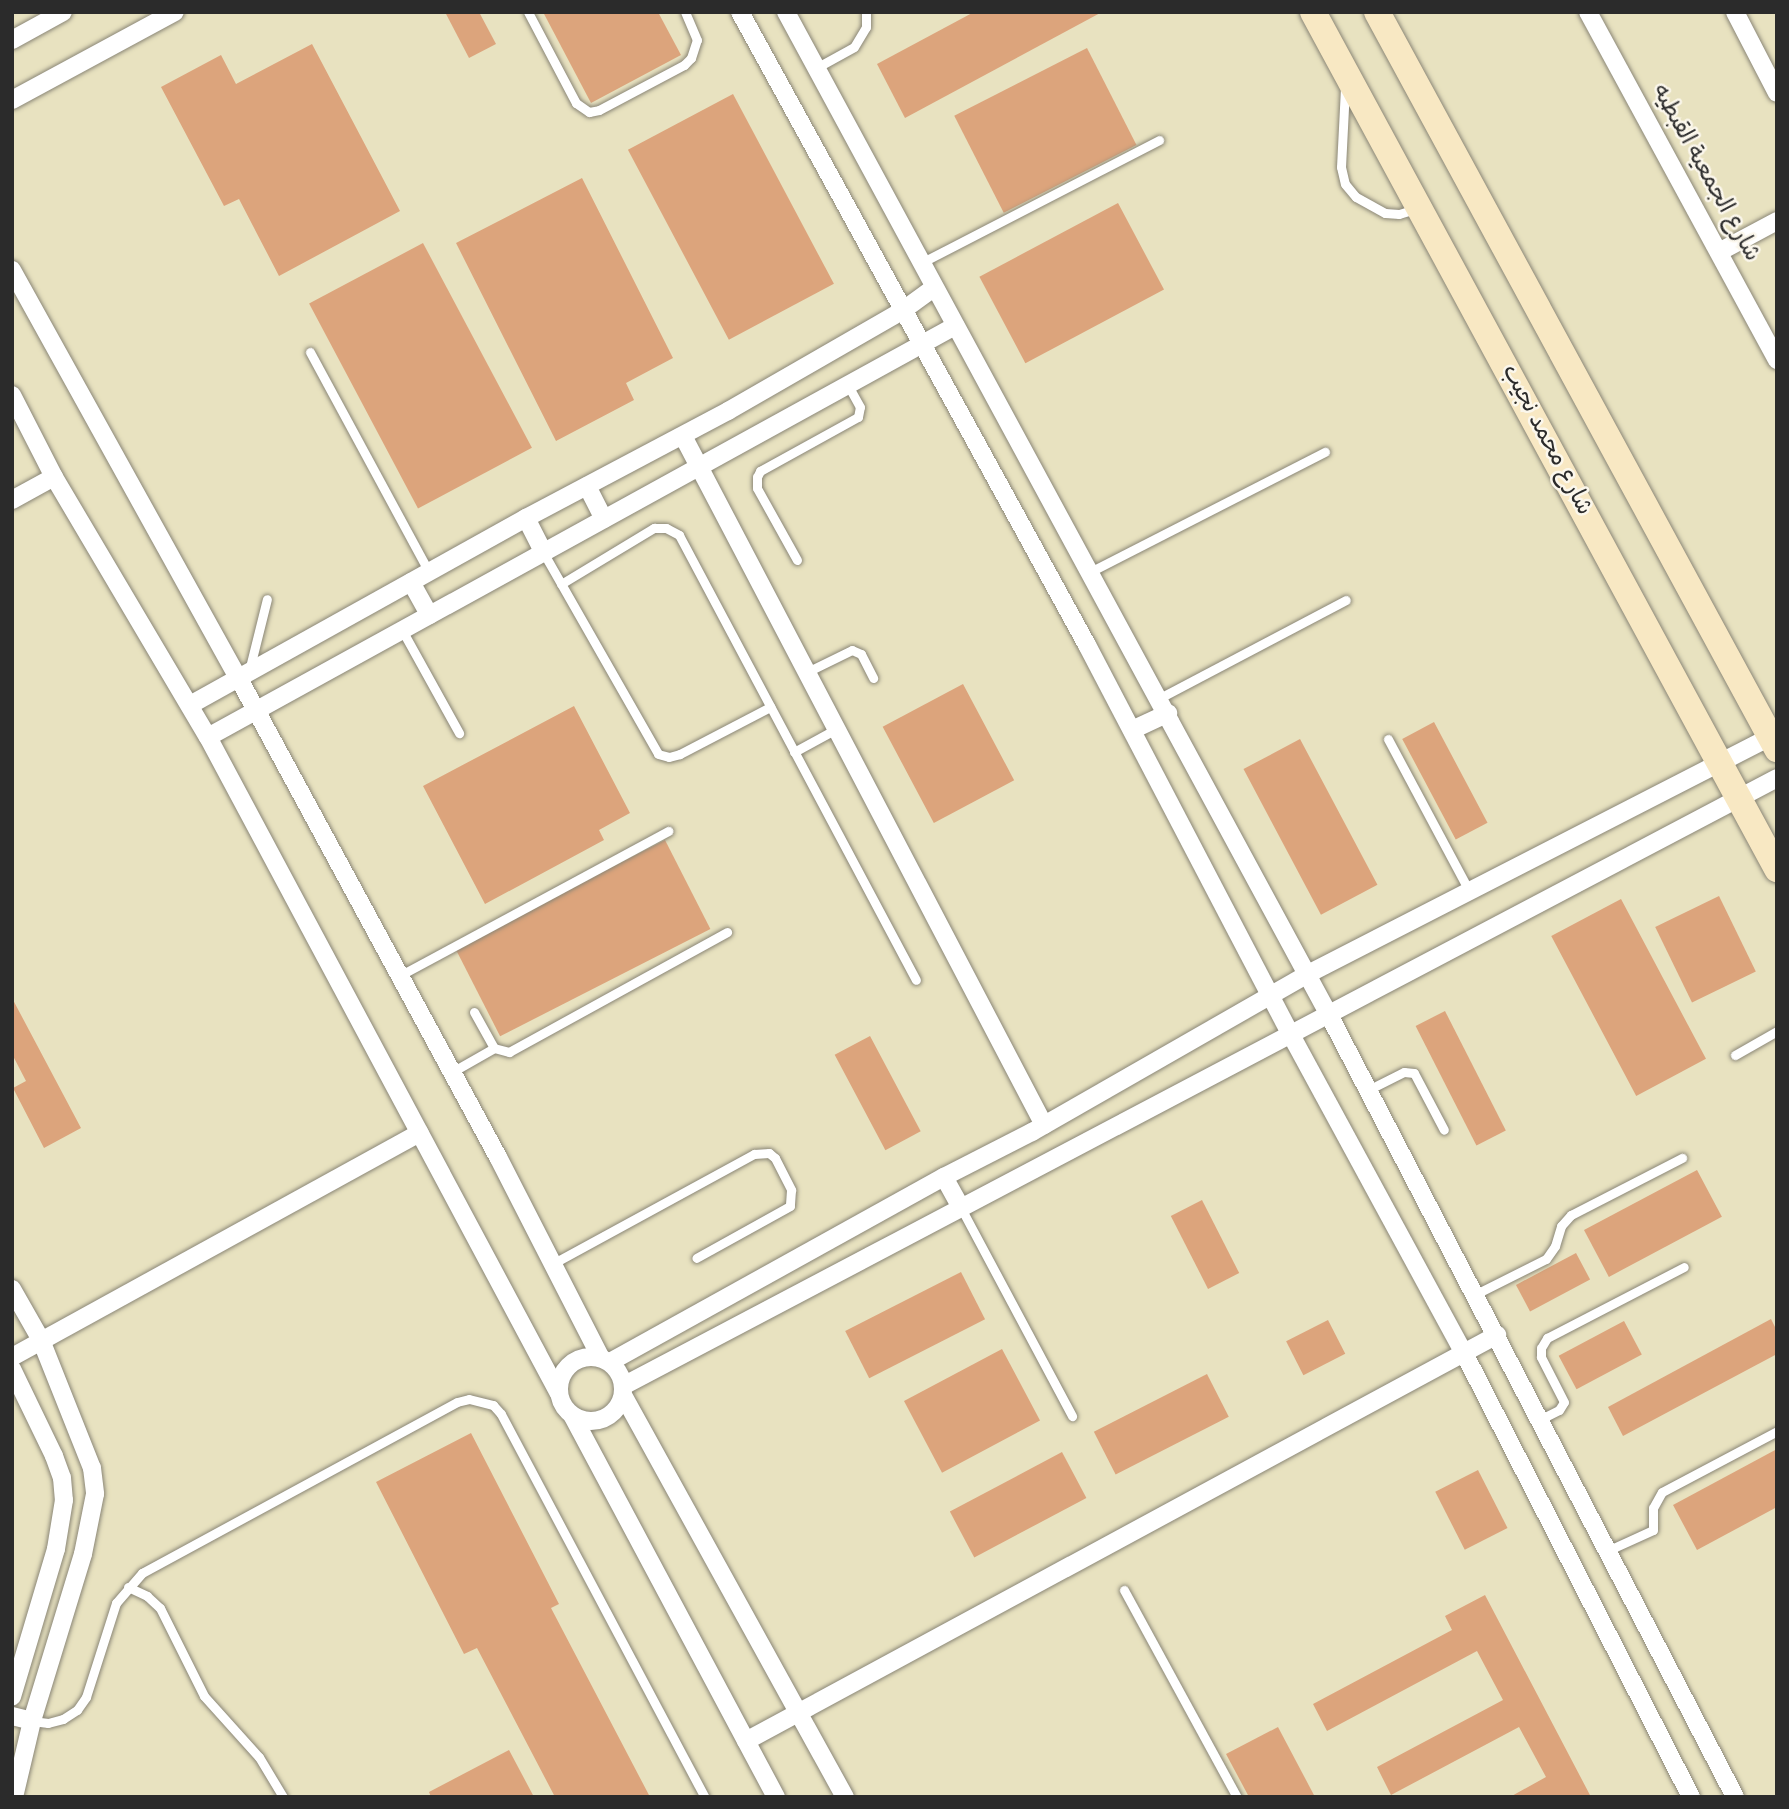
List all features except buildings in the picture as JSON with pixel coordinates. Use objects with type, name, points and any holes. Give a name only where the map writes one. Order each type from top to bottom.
[{"type":"street","points":[[12,40],[62,12]]},
{"type":"street","points":[[12,100],[175,12]]},
{"type":"street","points":[[740,12],[1132,730],[1272,993],[1290,1033],[1463,1351],[1691,1797]]},
{"type":"street","points":[[786,12],[1328,1013],[1735,1797]]},
{"type":"street","name":"شارع محمد نجيب","points":[[1313,12],[1777,869]]},
{"type":"street","points":[[558,1392],[562,1374],[574,1361],[592,1356],[605,1360],[1044,1125],[1306,975],[1719,763],[1773,743],[1377,12]]},
{"type":"street","name":"شارع الجمعية القبطيه","points":[[1588,12],[1777,360]]},
{"type":"street","points":[[1735,12],[1777,93]]},
{"type":"street","points":[[1718,252],[1777,221]]},
{"type":"street","points":[[12,270],[244,674],[256,711],[605,1360],[621,1376],[623,1390],[620,1404],[607,1417],[589,1421],[572,1415]]},
{"type":"street","points":[[190,705],[682,436],[902,311],[934,288]]},
{"type":"street","points":[[208,737],[955,326]]},
{"type":"street","points":[[12,396],[54,477],[208,737],[561,1401],[572,1415],[776,1797]]},
{"type":"street","points":[[682,436],[1044,1125]]},
{"type":"street","points":[[12,500],[54,477]]},
{"type":"street","points":[[587,486],[604,519]]},
{"type":"street","points":[[526,519],[543,552]]},
{"type":"street","points":[[411,582],[429,615]]},
{"type":"street","points":[[1132,730],[1164,706]]},
{"type":"street","points":[[623,1390],[1290,1033],[1777,778]]},
{"type":"street","points":[[12,1357],[419,1133]]},
{"type":"street","points":[[944,1177],[961,1208]]},
{"type":"street","points":[[12,1289],[41,1340],[92,1468],[94,1494],[83,1554],[32,1721],[14,1797]]},
{"type":"street","points":[[746,1741],[1497,1335]]},
{"type":"street","points":[[12,1369],[54,1456],[62,1478],[64,1500],[56,1549],[12,1697]]},
{"type":"street","points":[[623,1390],[845,1797]]},
{"type":"street","points":[[12,1716],[32,1721]]},
{"type":"lane","points":[[528,12],[576,103],[584,110],[594,111],[684,65],[691,58],[697,40],[685,12]]},
{"type":"lane","points":[[816,68],[854,47],[866,27],[866,12]]},
{"type":"lane","points":[[1345,72],[1340,167],[1345,184],[1356,197],[1385,213],[1399,214],[1419,207]]},
{"type":"lane","points":[[921,263],[1159,140]]},
{"type":"lane","points":[[310,352],[429,572]]},
{"type":"lane","points":[[797,560],[757,488],[757,477],[766,468],[858,417],[860,407],[848,385]]},
{"type":"lane","points":[[1090,572],[1325,452]]},
{"type":"lane","points":[[561,584],[654,528],[673,531],[679,535],[916,980]]},
{"type":"lane","points":[[543,552],[658,754],[669,757],[680,754],[770,707]]},
{"type":"lane","points":[[244,674],[267,599]]},
{"type":"lane","points":[[1164,706],[1346,600]]},
{"type":"lane","points":[[402,630],[459,733]]},
{"type":"lane","points":[[807,672],[852,650],[861,654],[873,678]]},
{"type":"lane","points":[[794,752],[836,729]]},
{"type":"lane","points":[[1388,739],[1469,891]]},
{"type":"lane","points":[[400,976],[668,831]]},
{"type":"lane","points":[[452,1072],[494,1048],[509,1052],[727,932]]},
{"type":"lane","points":[[474,1012],[494,1048]]},
{"type":"lane","points":[[1735,1055],[1777,1031]]},
{"type":"lane","points":[[1368,1090],[1404,1072],[1414,1073],[1444,1130]]},
{"type":"lane","points":[[554,1263],[754,1154],[769,1153],[775,1158],[791,1190],[789,1206],[695,1258]]},
{"type":"lane","points":[[1476,1294],[1546,1259],[1555,1246],[1561,1226],[1571,1215],[1682,1158]]},
{"type":"lane","points":[[961,1208],[1072,1416]]},
{"type":"lane","points":[[1541,1419],[1559,1410],[1563,1402],[1541,1357],[1541,1348],[1547,1338],[1684,1267]]},
{"type":"lane","points":[[32,1721],[48,1723],[63,1719],[77,1710],[86,1697],[108,1621],[128,1587],[159,1563],[457,1402],[481,1400],[501,1414],[705,1797]]},
{"type":"lane","points":[[1609,1550],[1654,1530],[1653,1508],[1662,1492],[1777,1431]]},
{"type":"lane","points":[[128,1587],[147,1596],[160,1608],[204,1696],[259,1757],[283,1797]]},
{"type":"lane","points":[[1124,1590],[1237,1797]]}]
